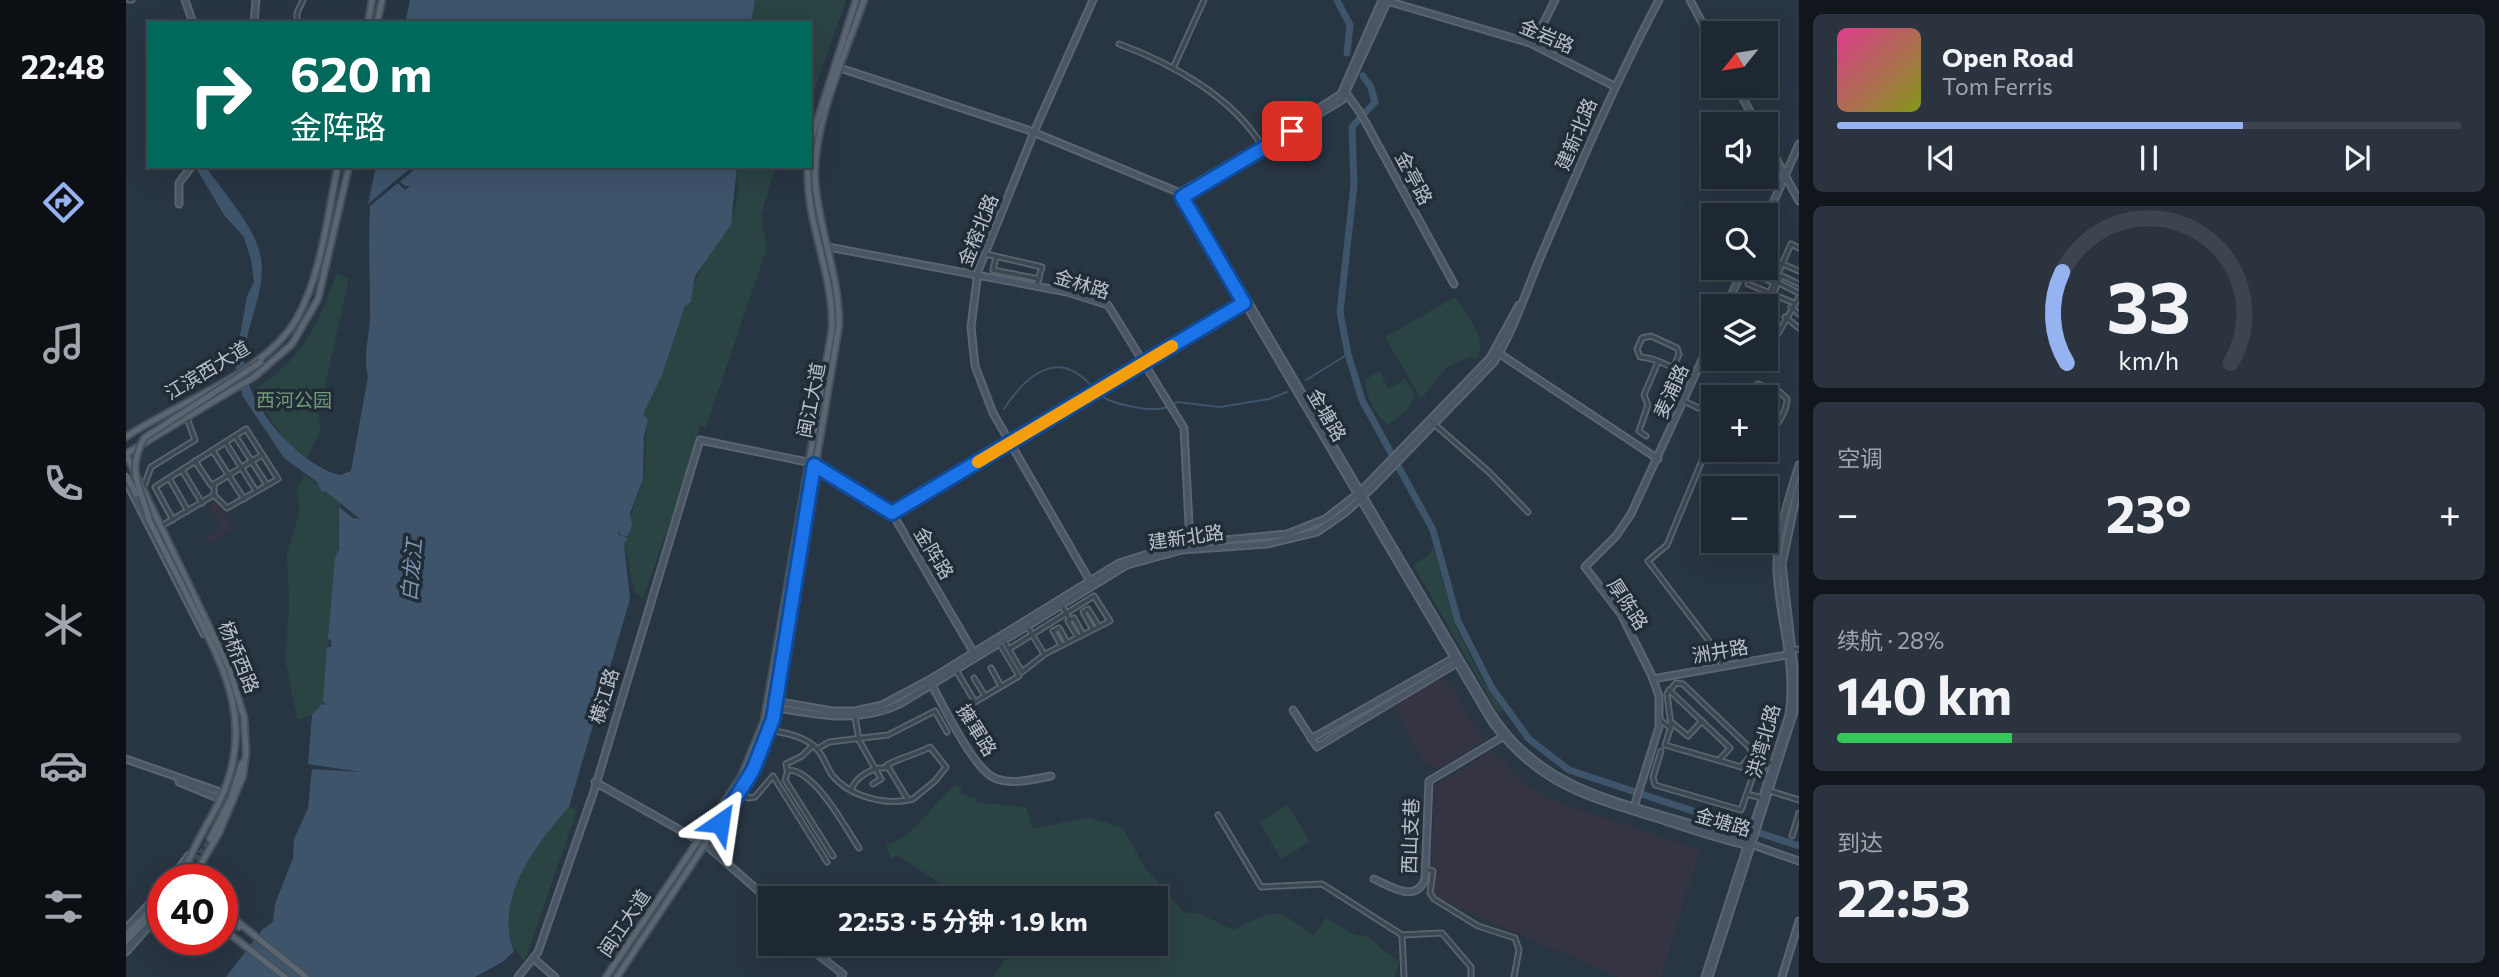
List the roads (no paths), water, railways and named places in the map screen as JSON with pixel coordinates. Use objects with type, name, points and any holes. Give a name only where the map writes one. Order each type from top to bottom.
[{"type":"main road","points":[[368,21],[372,0]]},
{"type":"main road","points":[[377,21],[382,0]]},
{"type":"main road","points":[[812,136],[856,0]]},
{"type":"main road","name":"闽江大道","points":[[810,464],[839,326],[838,300],[816,189],[815,163],[820,133],[864,0]]},
{"type":"main road","name":"江滨西大道","points":[[126,437],[249,365],[275,345],[291,327],[305,302],[320,258],[338,168]]},
{"type":"main road","name":"江滨西大道","points":[[126,454],[254,377],[273,363],[296,338],[318,299],[349,168]]},
{"type":"main road","name":"闽江大道","points":[[617,977],[741,791],[770,730],[833,319],[829,286],[810,199],[808,168]]},
{"type":"main road","points":[[291,327],[297,329],[296,338]]},
{"type":"main road","points":[[149,519],[132,470],[134,454],[144,438],[261,362],[275,345]]},
{"type":"main road","name":"杨桥西路","points":[[126,454],[163,525],[234,680],[244,718],[243,776],[219,833],[201,864]]},
{"type":"main road","name":"杨桥西路","points":[[126,475],[229,685],[237,723],[234,758],[222,796],[190,864]]},
{"type":"main road","name":"闽江大道","points":[[606,977],[751,759],[772,704]]},
{"type":"main road","points":[[210,839],[242,766],[245,735]]},
{"type":"main road","points":[[126,935],[147,910]]},
{"type":"main road","points":[[126,942],[145,922]]},
{"type":"main road","points":[[238,922],[306,977]]},
{"type":"main road","points":[[238,925],[251,933]]},
{"type":"main road","points":[[238,940],[285,977]]},
{"type":"street","points":[[185,0],[192,21]]},
{"type":"street","points":[[254,21],[256,0]]},
{"type":"street","points":[[298,21],[303,0]]},
{"type":"street","name":"金榕北路","points":[[1091,582],[1009,443],[983,390],[973,359],[971,327],[977,275],[1034,132],[1093,0]]},
{"type":"street","points":[[1174,66],[1204,0]]},
{"type":"street","points":[[834,65],[1034,132],[1181,193],[1262,146],[1345,92],[1385,0]]},
{"type":"street","name":"金岩路","points":[[1385,0],[1533,44],[1614,86]]},
{"type":"street","points":[[1533,44],[1555,0]]},
{"type":"street","name":"建新北路","points":[[772,704],[855,711],[890,702],[955,669],[1061,604],[1119,563],[1190,546],[1297,532],[1332,515],[1360,496],[1498,352],[1614,86],[1659,0]]},
{"type":"street","points":[[1690,0],[1701,21]]},
{"type":"street","points":[[1119,44],[1174,66],[1250,128],[1262,146]]},
{"type":"street","name":"金亭路","points":[[1345,92],[1366,123],[1454,284]]},
{"type":"street","points":[[1773,203],[1799,144]]},
{"type":"street","points":[[1778,163],[1799,201]]},
{"type":"street","points":[[179,204],[179,183],[190,168]]},
{"type":"street","name":"金塘路","points":[[1181,193],[1455,661],[1505,736],[1540,772],[1573,791],[1799,861]]},
{"type":"street","points":[[1771,293],[1791,244],[1799,248]]},
{"type":"street","name":"金林路","points":[[828,247],[1036,287],[1108,305],[1145,362],[1184,431],[1190,546]]},
{"type":"street","points":[[985,254],[1042,267],[1036,287]]},
{"type":"street","points":[[996,257],[993,270],[1039,279]]},
{"type":"street","points":[[1778,262],[1799,271]]},
{"type":"street","points":[[1779,275],[1799,284]]},
{"type":"street","points":[[1769,280],[1797,300],[1799,314]]},
{"type":"street","points":[[1748,284],[1797,300]]},
{"type":"street","points":[[1778,332],[1797,300]]},
{"type":"street","points":[[892,513],[1246,302]]},
{"type":"street","points":[[1785,317],[1799,328]]},
{"type":"street","points":[[1673,369],[1679,354],[1677,348],[1651,336],[1644,336],[1637,347],[1640,356],[1694,379]]},
{"type":"street","points":[[1498,352],[1658,459]]},
{"type":"street","points":[[1646,436],[1639,431],[1648,405],[1644,395],[1658,362]]},
{"type":"street","name":"麦浦路","points":[[1658,459],[1701,363]]},
{"type":"street","points":[[1778,391],[1787,399],[1778,420]]},
{"type":"street","points":[[1684,401],[1701,409]]},
{"type":"street","points":[[144,486],[151,467],[195,440],[186,417]]},
{"type":"street","points":[[1432,422],[1528,512]]},
{"type":"street","points":[[173,520],[155,487],[246,429],[278,480],[227,508],[214,495],[214,484]]},
{"type":"street","points":[[236,436],[267,485]]},
{"type":"street","name":"金阵路","points":[[700,440],[810,464],[892,513],[974,653]]},
{"type":"street","name":"横江路","points":[[534,959],[595,782],[700,440]]},
{"type":"street","points":[[226,443],[256,491]]},
{"type":"street","points":[[213,451],[244,499]]},
{"type":"street","points":[[195,461],[211,485],[262,454]]},
{"type":"street","name":"厚陈路","points":[[1634,807],[1660,720],[1653,679],[1618,610],[1586,567],[1626,522],[1658,459]]},
{"type":"street","points":[[1702,462],[1667,545],[1648,561],[1719,654],[1722,666]]},
{"type":"street","name":"洪湾北路","points":[[1755,830],[1790,706],[1791,653],[1779,590],[1777,551],[1799,465]]},
{"type":"street","points":[[182,470],[202,503]]},
{"type":"street","points":[[169,478],[188,511]]},
{"type":"street","points":[[126,481],[160,553],[209,643]]},
{"type":"street","name":"洪湾北路","points":[[1707,977],[1796,712],[1782,564],[1799,484]]},
{"type":"street","points":[[163,525],[214,495]]},
{"type":"street","name":"金塘路","points":[[1360,496],[1505,736],[1529,758],[1558,779],[1750,845]]},
{"type":"street","name":"建新北路","points":[[772,704],[855,717],[894,707],[974,653],[1091,582]]},
{"type":"street","points":[[1001,641],[1009,649],[1022,672],[1044,654],[1110,621],[1094,596],[1009,649]]},
{"type":"street","points":[[1061,604],[1077,636]]},
{"type":"street","points":[[1093,628],[1083,612],[1088,609],[1098,625]]},
{"type":"street","points":[[1070,620],[1073,618],[1083,633]]},
{"type":"street","points":[[1027,625],[1044,654]]},
{"type":"street","points":[[1061,645],[1053,631],[1059,628],[1066,642]]},
{"type":"street","points":[[955,669],[975,702],[1019,676],[1001,641]]},
{"type":"street","points":[[1791,653],[1799,649]]},
{"type":"street","name":"洲井路","points":[[1653,679],[1791,653]]},
{"type":"street","points":[[1311,739],[1455,661]]},
{"type":"street","points":[[1293,710],[1317,747],[1455,661]]},
{"type":"street","points":[[991,668],[1001,686]]},
{"type":"street","points":[[975,678],[985,696]]},
{"type":"street","name":"擁軍路","points":[[930,682],[976,760],[990,776],[1009,782],[1052,776]]},
{"type":"street","points":[[1741,767],[1752,753],[1750,748],[1681,682],[1669,690],[1667,696],[1671,728],[1665,744],[1719,761],[1762,773],[1766,761],[1774,764]]},
{"type":"street","points":[[1669,690],[1730,748],[1719,761]]},
{"type":"street","points":[[817,749],[829,742],[859,740],[901,731],[936,711],[947,732]]},
{"type":"street","points":[[855,717],[859,740],[881,779],[873,784]]},
{"type":"street","points":[[1660,720],[1671,728]]},
{"type":"street","points":[[1671,722],[1688,736],[1702,721]]},
{"type":"street","points":[[770,730],[791,734],[813,745],[833,775],[851,790],[878,799],[908,800],[929,787],[946,767],[930,747],[914,755],[905,755],[887,765],[908,800]]},
{"type":"street","name":"西山支巷","points":[[1374,879],[1412,893],[1424,883],[1429,781],[1505,736]]},
{"type":"street","points":[[813,745],[805,754],[786,764],[785,780],[833,856]]},
{"type":"street","points":[[1661,751],[1653,777],[1656,785],[1741,810],[1753,776]]},
{"type":"street","points":[[126,759],[222,796]]},
{"type":"street","points":[[851,790],[856,779],[876,769],[889,769]]},
{"type":"street","points":[[787,770],[797,771],[822,792],[859,848]]},
{"type":"street","points":[[741,791],[748,797],[755,797],[773,776],[827,862]]},
{"type":"street","points":[[595,782],[698,839],[758,890]]},
{"type":"street","points":[[1770,791],[1799,800]]},
{"type":"street","points":[[1747,794],[1763,799]]},
{"type":"street","points":[[1792,836],[1799,813]]},
{"type":"street","points":[[1218,815],[1261,887],[1322,884],[1402,935],[1445,935],[1471,967],[1471,977]]},
{"type":"street","points":[[721,819],[721,845],[730,865]]},
{"type":"street","points":[[182,864],[201,837]]},
{"type":"street","points":[[1426,869],[1433,871],[1430,893],[1434,900],[1478,926],[1515,938],[1519,950],[1514,977]]},
{"type":"street","points":[[126,929],[147,907]]},
{"type":"street","points":[[1782,977],[1799,921]]},
{"type":"street","points":[[126,952],[147,929]]},
{"type":"street","points":[[1402,935],[1404,977]]},
{"type":"street","points":[[820,956],[843,974],[841,977]]},
{"type":"street","points":[[518,977],[534,959],[555,977]]},
{"type":"water","points":[[410,0],[755,0],[751,21],[405,21]]},
{"type":"water","name":"白龙江","points":[[196,168],[207,168],[232,201],[249,227],[260,254],[261,279],[244,357],[252,393],[276,429],[291,445],[307,459],[340,475],[351,471],[368,376],[366,359],[370,319],[370,206],[398,183],[405,190],[410,186],[400,182],[416,168],[737,168],[731,225],[695,276],[691,302],[685,306],[662,375],[643,415],[648,419],[644,437],[643,480],[630,513],[632,525],[628,536],[620,535],[620,528],[618,535],[628,538],[624,544],[630,599],[569,807],[532,855],[514,893],[509,912],[509,932],[514,951],[504,961],[475,977],[226,977],[263,929],[273,922],[275,904],[293,858],[294,839],[308,808],[312,769],[360,772],[308,764],[312,715],[322,704],[327,705],[323,701],[327,647],[331,647],[331,640],[328,639],[335,558],[339,549],[339,507],[353,518],[360,519],[325,491],[322,492],[317,482],[284,458],[243,397],[235,364],[247,296],[254,282],[244,237],[224,215]]},
{"type":"water","points":[[376,168],[411,168],[368,204]]},
{"type":"waterway","points":[[1337,0],[1350,25],[1347,53]]},
{"type":"waterway","points":[[1363,76],[1371,87],[1375,102],[1352,127],[1354,185],[1340,312],[1348,354],[1362,400],[1433,530],[1458,621],[1492,688],[1529,739],[1569,770],[1799,846]]},
{"type":"waterway","points":[[1306,380],[1348,354]]},
{"type":"waterway","points":[[1004,409],[1023,384],[1045,370],[1057,367],[1069,369],[1093,388]]},
{"type":"waterway","points":[[1097,392],[1110,400],[1130,406],[1151,409],[1167,407]]},
{"type":"waterway","points":[[1172,404],[1177,402],[1220,407],[1269,399],[1287,392]]},
{"type":"tunnel","points":[[193,864],[210,839]]},
{"type":"park label","name":"西河公园","points":[[294,400]]}]
